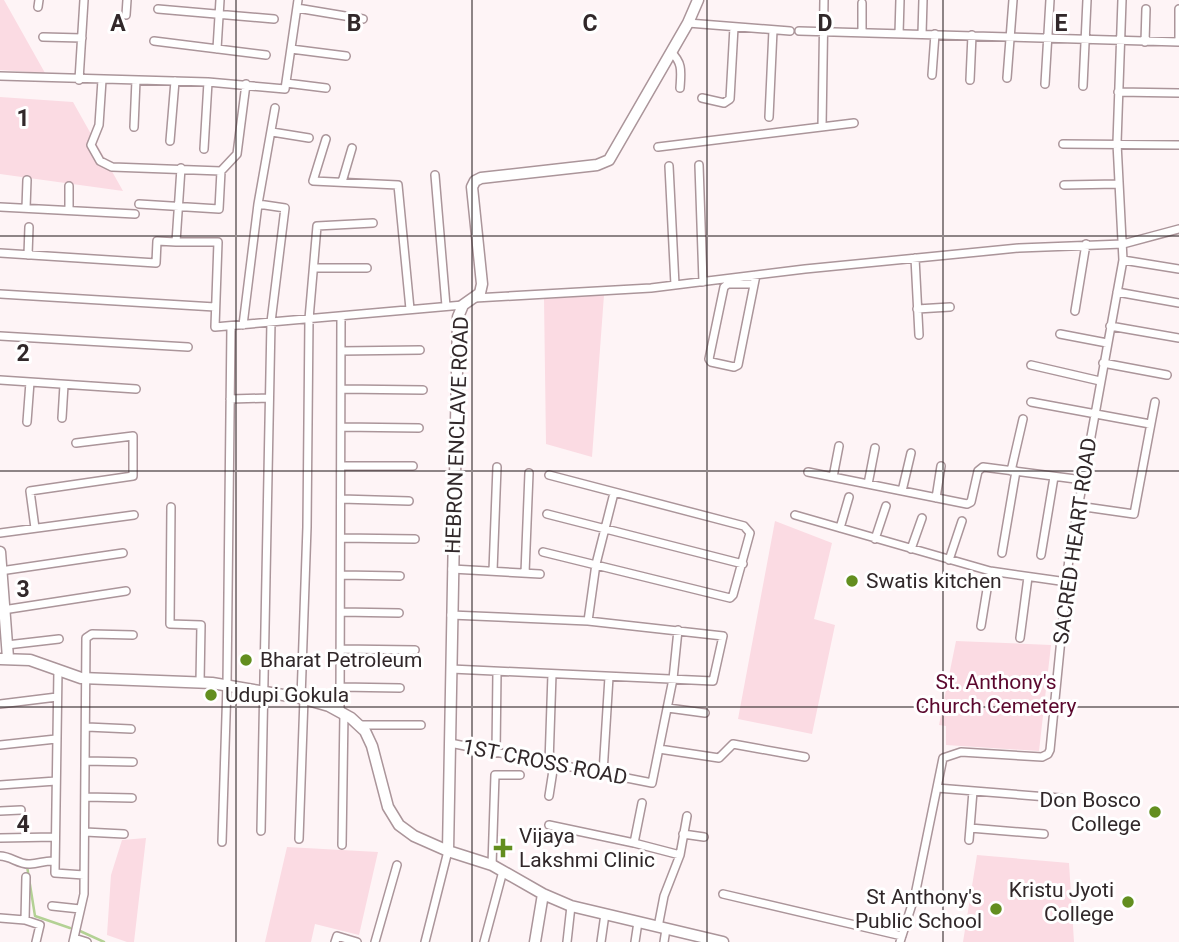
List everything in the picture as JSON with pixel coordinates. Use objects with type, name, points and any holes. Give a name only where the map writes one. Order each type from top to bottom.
[{"type":"street","points":[[79,80],[84,0]]},
{"type":"street","points":[[126,15],[127,0]]},
{"type":"street","points":[[217,49],[220,0]]},
{"type":"street","name":"HEBRON ENCLAVE ROAD","points":[[448,851],[458,317],[463,305],[480,293],[482,284],[472,187],[475,181],[481,178],[605,162],[619,146],[688,23],[698,0]]},
{"type":"street","points":[[822,127],[824,0]]},
{"type":"street","points":[[899,34],[900,0]]},
{"type":"street","points":[[922,34],[923,0]]},
{"type":"street","points":[[1007,78],[1013,0]]},
{"type":"street","points":[[1045,84],[1050,0]]},
{"type":"street","points":[[1083,86],[1087,0]]},
{"type":"street","name":"SACRED HEART ROAD","points":[[901,939],[915,895],[943,758],[961,752],[1042,757],[1048,754],[1078,506],[1123,260],[1117,143],[1122,0]]},
{"type":"street","points":[[862,3],[862,33]]},
{"type":"street","points":[[0,76],[208,82],[285,89],[297,4],[363,19]]},
{"type":"street","points":[[158,9],[274,19]]},
{"type":"street","points":[[1145,42],[1146,9]]},
{"type":"street","points":[[688,23],[795,31],[1179,42],[1179,9]]},
{"type":"street","points":[[702,98],[724,103],[730,100],[734,27]]},
{"type":"street","points":[[769,117],[773,30]]},
{"type":"street","points":[[932,75],[934,34]]},
{"type":"street","points":[[970,80],[972,36]]},
{"type":"street","points":[[43,37],[82,38]]},
{"type":"street","points":[[154,41],[266,55]]},
{"type":"street","points":[[291,49],[346,56]]},
{"type":"street","points":[[671,52],[679,59],[682,67],[680,88]]},
{"type":"street","points":[[102,80],[99,125],[91,145],[100,162],[112,167],[221,171]]},
{"type":"street","points":[[134,127],[136,80]]},
{"type":"street","points":[[170,141],[175,81]]},
{"type":"street","points":[[204,149],[208,82]]},
{"type":"street","points":[[286,83],[326,88]]},
{"type":"street","points":[[139,204],[219,208],[221,171],[237,154],[246,84]]},
{"type":"street","points":[[1118,92],[1179,93]]},
{"type":"street","points":[[243,325],[258,204],[275,108]]},
{"type":"street","points":[[658,147],[853,123]]},
{"type":"street","points":[[272,132],[309,138]]},
{"type":"street","points":[[326,139],[313,181],[398,185],[410,309]]},
{"type":"street","points":[[1063,144],[1179,145]]},
{"type":"street","points":[[342,182],[352,148]]},
{"type":"street","points":[[699,165],[703,282]]},
{"type":"street","points":[[669,166],[675,285]]},
{"type":"street","points":[[176,242],[181,168]]},
{"type":"street","points":[[435,175],[446,306]]},
{"type":"street","points":[[26,208],[27,180]]},
{"type":"street","points":[[1064,185],[1118,184]]},
{"type":"street","points":[[69,186],[69,210]]},
{"type":"street","points":[[258,204],[285,208],[271,322],[261,831]]},
{"type":"street","points":[[0,206],[135,214]]},
{"type":"street","points":[[299,839],[309,319],[317,226],[373,223]]},
{"type":"street","points":[[28,255],[29,227]]},
{"type":"street","points":[[475,299],[755,279],[915,258],[1086,244],[1123,244],[1179,229]]},
{"type":"street","points":[[0,253],[156,263],[157,241],[218,242],[215,327],[463,305]]},
{"type":"street","points":[[1075,312],[1086,244]]},
{"type":"street","points":[[915,258],[919,335]]},
{"type":"street","points":[[1123,260],[1179,269]]},
{"type":"street","points":[[314,268],[367,268]]},
{"type":"street","points":[[755,279],[738,365],[734,367],[711,362],[709,359],[724,287],[755,279]]},
{"type":"street","points":[[1117,292],[1179,303]]},
{"type":"street","points":[[0,294],[215,307]]},
{"type":"street","points":[[917,309],[950,307]]},
{"type":"street","points":[[341,316],[342,845]]},
{"type":"street","points":[[222,842],[227,685],[231,326]]},
{"type":"street","points":[[1110,326],[1179,338]]},
{"type":"street","points":[[1060,334],[1107,343]]},
{"type":"street","points":[[0,336],[188,347]]},
{"type":"street","points":[[341,351],[420,350]]},
{"type":"street","points":[[1103,363],[1167,375]]},
{"type":"street","points":[[1031,365],[1100,381]]},
{"type":"street","points":[[0,380],[136,389]]},
{"type":"street","points":[[27,422],[30,382]]},
{"type":"street","points":[[62,418],[64,385]]},
{"type":"street","points":[[341,389],[423,390]]},
{"type":"street","points":[[230,399],[269,398]]},
{"type":"street","points":[[1031,402],[1150,424]]},
{"type":"street","points":[[1078,506],[1134,514],[1155,402]]},
{"type":"street","points":[[1002,553],[1023,419]]},
{"type":"street","points":[[341,427],[419,428]]},
{"type":"street","points":[[35,528],[30,491],[133,476],[133,436],[76,443]]},
{"type":"street","points":[[833,477],[839,446]]},
{"type":"street","points":[[868,484],[875,448]]},
{"type":"street","points":[[902,491],[911,453]]},
{"type":"street","points":[[341,466],[413,466]]},
{"type":"street","points":[[936,498],[942,466]]},
{"type":"street","points":[[493,571],[497,467]]},
{"type":"street","points":[[808,472],[969,504],[980,468],[1083,480]]},
{"type":"street","points":[[525,573],[528,472]]},
{"type":"street","points":[[543,552],[730,598],[743,565],[750,533],[744,526],[549,475]]},
{"type":"street","points":[[1041,555],[1054,477]]},
{"type":"street","points":[[588,621],[596,564],[614,493]]},
{"type":"street","points":[[840,528],[849,497]]},
{"type":"street","points":[[341,499],[409,501]]},
{"type":"street","points":[[875,538],[886,506]]},
{"type":"street","points":[[171,507],[170,624],[201,625],[200,682]]},
{"type":"street","points":[[547,514],[743,565]]},
{"type":"street","points":[[0,533],[134,515]]},
{"type":"street","points":[[795,515],[989,571],[1067,582]]},
{"type":"street","points":[[911,549],[922,518]]},
{"type":"street","points":[[949,560],[962,521]]},
{"type":"street","points":[[341,538],[415,539]]},
{"type":"street","points":[[0,552],[2,610],[8,645],[4,658],[30,660],[88,679],[227,685],[303,698],[342,712],[359,725],[373,746],[385,797],[395,819],[414,836],[448,851],[492,865],[543,894],[570,905],[662,928],[694,939],[723,942]]},
{"type":"street","points":[[1,571],[123,553]]},
{"type":"street","points":[[452,569],[540,574]]},
{"type":"street","points":[[981,626],[989,571]]},
{"type":"street","points":[[341,575],[400,576]]},
{"type":"street","points":[[1020,638],[1028,577]]},
{"type":"street","points":[[2,610],[127,591]]},
{"type":"street","points":[[341,612],[399,613]]},
{"type":"street","points":[[451,615],[588,621],[723,636],[713,681],[451,669]]},
{"type":"street","name":"1ST CROSS ROAD","points":[[450,743],[652,783],[673,679],[678,630]]},
{"type":"street","points":[[87,942],[74,940],[85,894],[88,679],[86,641],[89,635],[133,635]]},
{"type":"street","points":[[8,645],[59,639]]},
{"type":"street","points":[[341,649],[415,650]]},
{"type":"street","points":[[58,670],[55,873],[84,875]]},
{"type":"street","points":[[496,753],[497,672]]},
{"type":"street","points":[[549,796],[552,674]]},
{"type":"street","points":[[603,773],[609,677]]},
{"type":"street","points":[[340,687],[400,688]]},
{"type":"street","points":[[0,704],[57,697]]},
{"type":"street","points":[[668,708],[705,713]]},
{"type":"street","points":[[359,725],[421,725]]},
{"type":"street","points":[[87,727],[131,729]]},
{"type":"street","points":[[0,745],[57,739]]},
{"type":"street","points":[[659,749],[719,758],[733,744],[805,757]]},
{"type":"street","points":[[86,761],[133,762]]},
{"type":"street","points":[[492,865],[495,775],[520,775]]},
{"type":"street","points":[[0,785],[56,781]]},
{"type":"street","points":[[937,788],[1060,798]]},
{"type":"street","points":[[969,841],[973,791]]},
{"type":"street","points":[[86,797],[132,798]]},
{"type":"street","points":[[634,843],[642,803]]},
{"type":"street","points":[[0,811],[21,810]]},
{"type":"street","points":[[664,942],[664,896],[680,855],[687,816]]},
{"type":"street","points":[[549,825],[680,855]]},
{"type":"street","points":[[971,828],[1044,834]]},
{"type":"street","points":[[85,832],[124,834]]},
{"type":"street","points":[[683,834],[704,837]]},
{"type":"street","points":[[0,838],[55,837]]},
{"type":"street","points":[[425,942],[448,851]]},
{"type":"street","points":[[0,856],[8,856],[28,864],[55,860]]},
{"type":"street","points":[[375,942],[397,864]]},
{"type":"street","points":[[484,942],[503,872]]},
{"type":"street","points":[[25,920],[26,877]]},
{"type":"street","points":[[536,942],[543,894]]},
{"type":"street","points":[[723,894],[901,939]]},
{"type":"street","points":[[566,942],[570,905]]},
{"type":"street","points":[[52,906],[80,909]]},
{"type":"street","points":[[601,942],[605,914]]},
{"type":"street","points":[[0,918],[25,920],[40,925],[36,942]]},
{"type":"street","points":[[635,942],[638,922]]},
{"type":"street","points":[[335,942],[337,936],[357,942]]},
{"type":"green space","points":[[0,0],[4,0],[45,73],[0,70]]},
{"type":"green space","points":[[0,97],[73,102],[123,191],[0,174]]},
{"type":"green space","points":[[604,295],[592,457],[546,444],[544,299]]},
{"type":"green space","points":[[775,521],[832,543],[814,619],[835,625],[812,734],[738,719]]},
{"type":"green space","name":"St. Anthony's Church Cemetery","points":[[956,641],[1051,645],[1039,751],[946,745],[946,726],[939,725]]},
{"type":"green space","points":[[146,838],[134,942],[127,942],[107,935],[111,875],[122,840]]},
{"type":"green space","points":[[287,847],[378,852],[359,935],[315,924],[311,942],[265,942]]},
{"type":"green space","points":[[977,855],[1069,863],[1074,942],[963,942]]},
{"type":"waterway","points":[[27,866],[35,916],[70,928]]},
{"type":"waterway","points":[[80,931],[104,942]]},
{"type":"place","name":"Swatis kitchen","points":[[852,581]]},
{"type":"place","name":"Bharat Petroleum","points":[[246,660]]},
{"type":"place","name":"Udupi Gokula","points":[[211,695]]},
{"type":"place","name":"Don Bosco College","points":[[1155,812]]},
{"type":"place","name":"Vijaya Lakshmi Clinic","points":[[503,848]]},
{"type":"place","name":"Kristu Jyoti College","points":[[1128,902]]},
{"type":"place","name":"St Anthony's Public School","points":[[996,909]]}]
